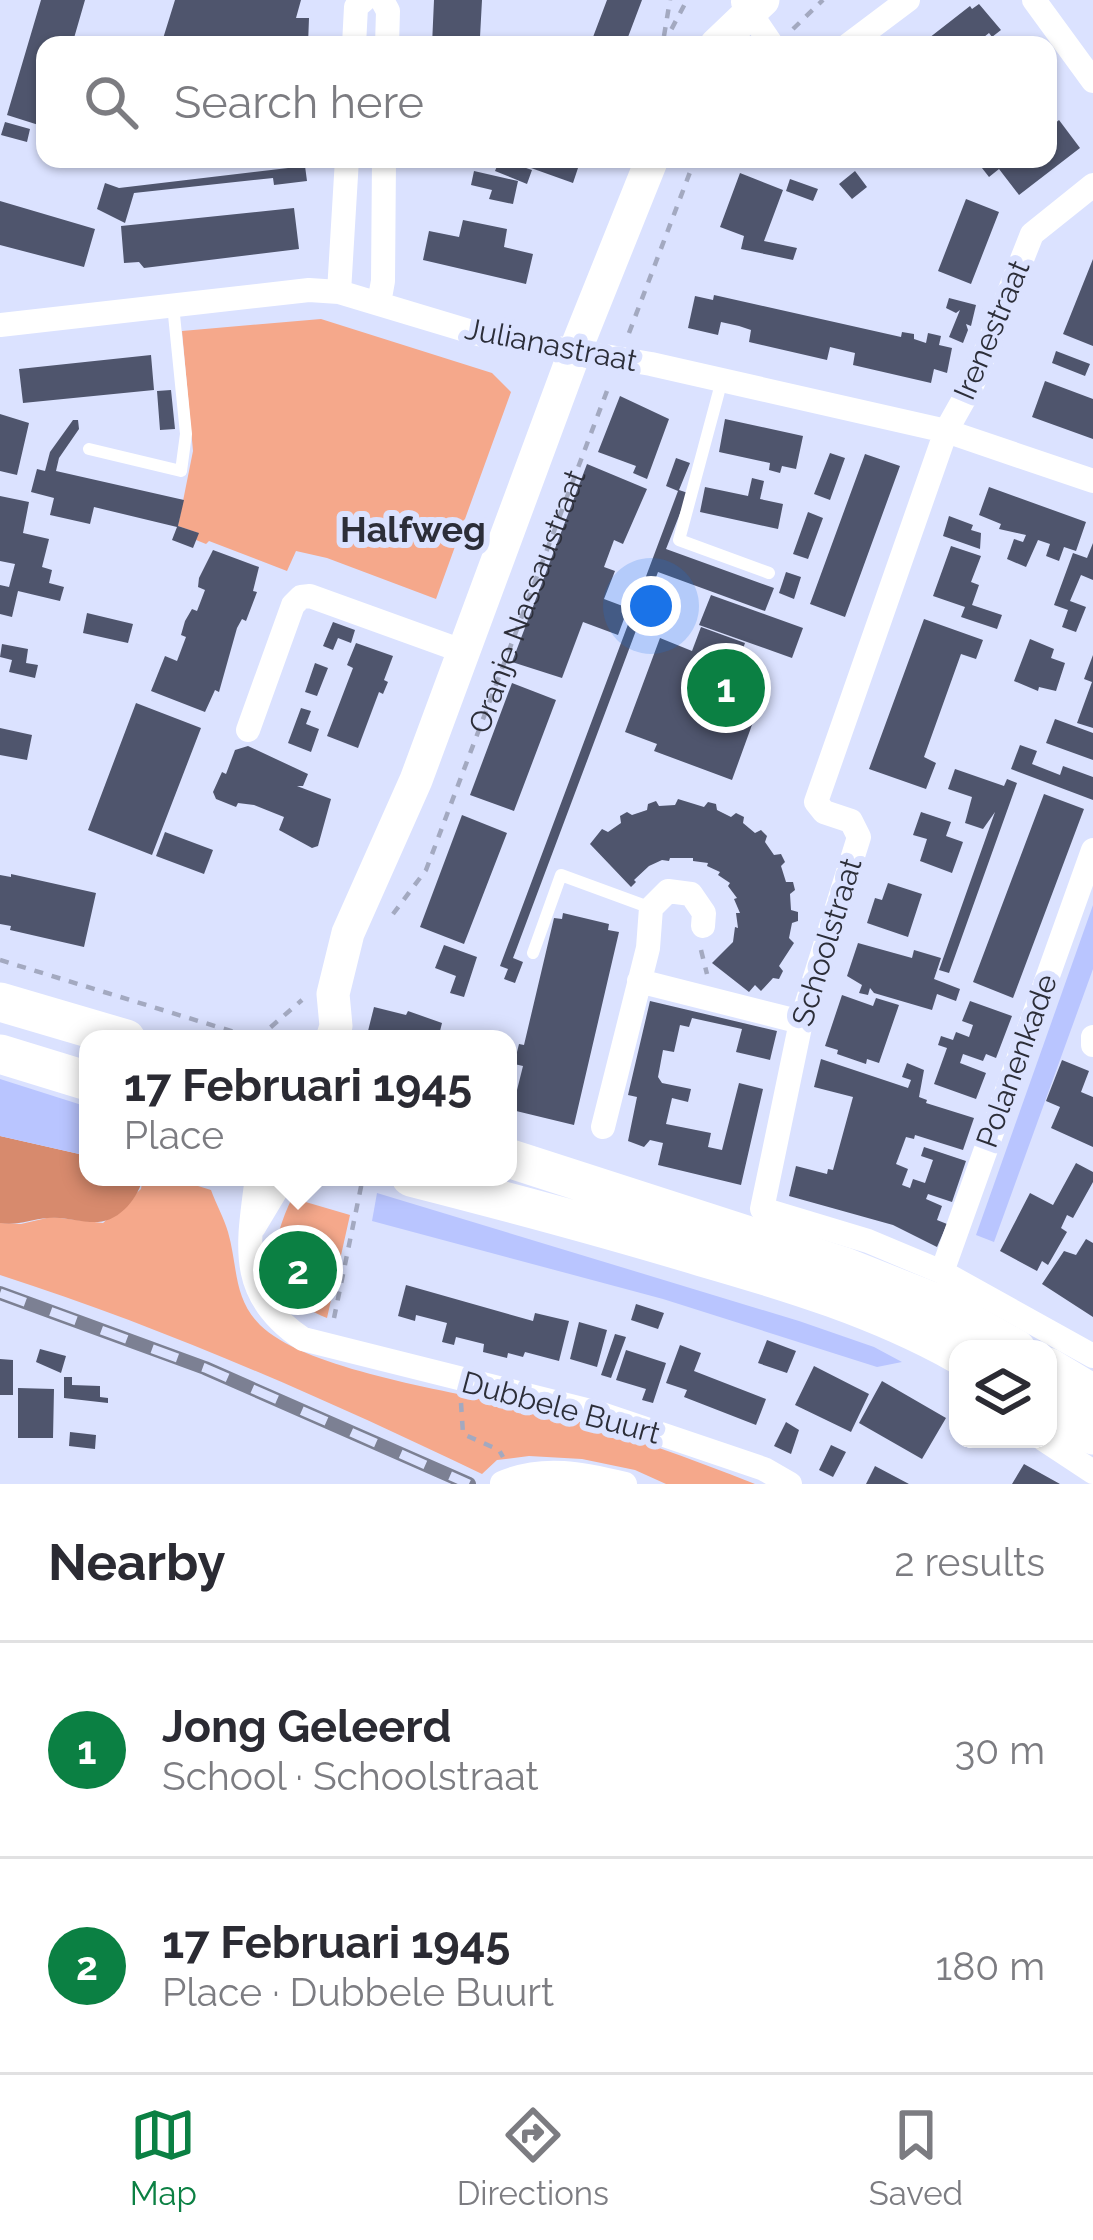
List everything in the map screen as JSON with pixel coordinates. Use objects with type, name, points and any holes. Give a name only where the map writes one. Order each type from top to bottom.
[{"type":"main road","points":[[724,36],[751,4]]},
{"type":"main road","name":"Oranje Nassaustraat","points":[[313,1030],[333,994],[348,933],[416,780],[575,351],[648,168]]},
{"type":"main road","name":"Oranje Nassaustraat","points":[[333,994],[335,1030]]},
{"type":"main road","points":[[0,1002],[95,1030]]},
{"type":"main road","points":[[0,1054],[79,1078]]},
{"type":"main road","points":[[517,1161],[842,1267],[934,1302],[1000,1340]]},
{"type":"main road","points":[[446,1186],[789,1282],[949,1357]]},
{"type":"main road","points":[[1057,1372],[1093,1394]]},
{"type":"main road","points":[[1057,1413],[1093,1435]]},
{"type":"street","points":[[354,36],[356,7],[364,0]]},
{"type":"street","points":[[382,0],[388,11],[387,36]]},
{"type":"street","points":[[860,36],[908,0]]},
{"type":"street","points":[[1034,0],[1093,81]]},
{"type":"street","points":[[751,4],[780,36]]},
{"type":"street","points":[[339,292],[346,168]]},
{"type":"street","points":[[379,303],[384,168]]},
{"type":"street","name":"Irenestraat","points":[[946,431],[973,383],[1032,233],[1093,184]]},
{"type":"street","name":"Julianastraat","points":[[0,326],[309,290],[339,292],[482,335],[619,358],[946,431],[1093,482]]},
{"type":"street","name":"Schoolstraat","points":[[942,1272],[868,1241],[762,1210],[802,1022],[859,837],[851,821],[824,812],[816,802],[946,431]]},
{"type":"street","points":[[248,730],[293,604],[301,597],[310,596],[465,652]]},
{"type":"street","name":"Polanenkade","points":[[942,1272],[1093,850]]},
{"type":"street","points":[[603,1126],[648,947],[651,908],[668,891],[691,894],[704,913],[703,926]]},
{"type":"street","points":[[639,981],[802,1022]]},
{"type":"street","name":"Dubbele Buurt","points":[[256,1186],[250,1268],[268,1309],[303,1339],[602,1414],[764,1469],[790,1484]]},
{"type":"street","points":[[253,1229],[279,1186]]},
{"type":"street","points":[[942,1272],[1093,1356]]},
{"type":"street","points":[[1056,1448],[1093,1472]]},
{"type":"street","points":[[509,1481],[537,1472],[583,1474],[626,1484]]},
{"type":"lane","points":[[89,448],[181,471],[186,434],[173,305]]},
{"type":"lane","points":[[722,380],[679,540],[769,572]]},
{"type":"lane","points":[[533,953],[561,875],[651,908]]},
{"type":"path","points":[[664,36],[670,0]]},
{"type":"path","points":[[666,36],[687,0]]},
{"type":"path","points":[[784,36],[823,0]]},
{"type":"path","name":"Oranje Nassaustraat","points":[[386,929],[398,904],[426,870],[692,168]]},
{"type":"path","points":[[703,926],[699,943],[708,980],[704,997]]},
{"type":"path","points":[[0,960],[228,1030]]},
{"type":"path","points":[[267,1030],[291,1008]]},
{"type":"path","points":[[327,1347],[362,1186]]},
{"type":"path","points":[[446,1377],[461,1403],[463,1434],[499,1450],[509,1481]]},
{"type":"shaded area","points":[[321,319],[492,373],[511,392],[436,599],[296,551],[287,571],[196,540],[198,533],[178,526],[193,451],[182,331]]},
{"type":"shaded area","points":[[0,1136],[79,1154],[79,1186],[140,1186],[127,1207],[106,1221],[54,1218],[0,1223]]},
{"type":"shaded area","points":[[198,1186],[211,1190],[228,1232],[245,1304],[260,1325],[284,1342],[357,1370],[581,1422],[755,1484],[666,1484],[635,1470],[582,1459],[529,1456],[497,1460],[482,1474],[244,1366],[0,1275],[0,1223],[51,1217],[103,1223],[141,1189]]},
{"type":"shaded area","points":[[292,1198],[350,1215],[327,1318],[292,1296],[277,1269],[278,1236]]},
{"type":"water","points":[[1093,905],[1093,969],[994,1242],[976,1235]]},
{"type":"water","points":[[0,1079],[79,1104],[79,1154],[0,1136]]},
{"type":"water","points":[[377,1193],[799,1321],[902,1362],[877,1367],[663,1299],[372,1221]]},
{"type":"building","points":[[41,0],[85,0],[75,36],[36,36],[36,124],[7,115]]},
{"type":"building","points":[[175,0],[301,0],[296,18],[309,18],[308,36],[164,36]]},
{"type":"building","points":[[434,0],[482,0],[480,36],[432,36]]},
{"type":"building","points":[[607,0],[642,0],[628,36],[593,36]]},
{"type":"building","points":[[979,4],[1001,30],[993,36],[932,36],[970,6]]},
{"type":"building","points":[[5,122],[30,129],[27,142],[1,135]]},
{"type":"building","points":[[1057,122],[1080,148],[1057,166]]},
{"type":"building","points":[[288,168],[305,168],[307,181],[274,185],[273,178],[134,193],[125,223],[97,209],[105,183],[119,188]]},
{"type":"building","points":[[496,168],[532,170],[527,184]]},
{"type":"building","points":[[531,168],[578,168],[573,183]]},
{"type":"building","points":[[982,168],[1054,168],[1019,195],[999,169],[989,177]]},
{"type":"building","points":[[474,171],[518,181],[513,204],[489,199],[492,190],[471,185]]},
{"type":"building","points":[[855,171],[867,187],[852,199],[839,184]]},
{"type":"building","points":[[740,173],[783,190],[764,241],[797,248],[793,260],[741,249],[744,236],[720,227]]},
{"type":"building","points":[[790,179],[818,189],[813,201],[786,191]]},
{"type":"building","points":[[966,199],[999,212],[971,284],[938,271]]},
{"type":"building","points":[[0,201],[95,229],[84,267],[0,245]]},
{"type":"building","points":[[294,208],[299,249],[144,268],[139,262],[124,263],[121,226]]},
{"type":"building","points":[[463,220],[507,229],[504,247],[533,254],[526,284],[423,260],[429,231],[459,237]]},
{"type":"building","points":[[1093,259],[1093,346],[1063,334]]},
{"type":"building","points":[[714,295],[901,337],[902,332],[914,334],[914,339],[926,343],[928,333],[941,336],[939,345],[952,348],[947,373],[934,369],[931,383],[853,365],[855,353],[830,347],[827,360],[749,342],[751,330],[739,326],[721,322],[718,335],[688,328],[695,296],[713,300]]},
{"type":"building","points":[[949,298],[976,305],[963,343],[949,337],[960,310],[946,308]]},
{"type":"building","points":[[1056,351],[1090,364],[1085,376],[1052,363]]},
{"type":"building","points":[[151,355],[154,390],[23,403],[19,369]]},
{"type":"building","points":[[1045,381],[1093,399],[1093,439],[1032,417]]},
{"type":"building","points":[[171,390],[175,429],[160,430],[157,391]]},
{"type":"building","points":[[620,396],[669,419],[647,479],[633,473],[636,466],[598,452]]},
{"type":"building","points":[[0,414],[29,423],[17,475],[0,471]]},
{"type":"building","points":[[725,419],[803,436],[796,469],[782,466],[780,473],[769,470],[770,463],[719,452]]},
{"type":"building","points":[[73,420],[78,420],[79,429],[59,458],[56,471],[184,500],[178,526],[199,533],[193,548],[172,540],[177,527],[94,507],[90,524],[50,515],[54,498],[31,492],[37,469],[45,471],[50,452]]},
{"type":"building","points":[[830,453],[845,458],[830,500],[814,494]]},
{"type":"building","points":[[865,454],[900,466],[845,617],[810,604]]},
{"type":"building","points":[[676,458],[690,463],[679,490],[688,493],[666,549],[774,588],[765,611],[658,572],[513,958],[523,962],[515,983],[504,979],[508,969],[500,966],[678,491],[666,486]]},
{"type":"building","points":[[587,464],[647,489],[623,544],[614,540],[604,567],[615,571],[604,599],[628,608],[618,635],[583,622],[562,678],[512,662]]},
{"type":"building","points":[[752,478],[764,481],[760,499],[783,504],[778,529],[700,512],[705,487],[748,496]]},
{"type":"building","points":[[989,487],[1086,522],[1076,551],[1064,547],[1059,561],[1046,556],[1050,544],[1038,540],[1026,567],[1007,559],[1014,539],[1023,542],[1026,535],[999,529],[1001,524],[979,515]]},
{"type":"building","points":[[0,496],[29,502],[23,533],[49,539],[42,567],[52,570],[49,583],[64,587],[60,601],[18,591],[12,617],[0,614],[0,585],[9,587],[15,564],[0,561]]},
{"type":"building","points":[[808,512],[823,518],[808,559],[793,554]]},
{"type":"building","points":[[949,516],[981,533],[980,549],[943,536]]},
{"type":"building","points":[[1093,543],[1093,580],[1081,575],[1070,601],[1086,607],[1076,632],[1062,627],[1068,610],[1054,605],[1073,553],[1087,558]]},
{"type":"building","points":[[951,546],[981,556],[971,582],[979,585],[972,605],[1002,615],[997,629],[961,617],[965,607],[933,596]]},
{"type":"building","points":[[213,550],[259,567],[253,591],[257,592],[246,621],[242,619],[237,628],[219,692],[215,690],[205,712],[151,691],[165,656],[177,661],[186,637],[181,635],[185,621],[192,609],[197,611],[205,590],[198,587],[199,578]]},
{"type":"building","points":[[786,572],[801,577],[794,599],[779,593]]},
{"type":"building","points":[[711,595],[803,628],[792,658],[699,625]]},
{"type":"building","points":[[87,613],[133,624],[128,643],[83,633]]},
{"type":"building","points":[[924,619],[983,640],[976,659],[961,654],[924,757],[936,763],[926,789],[869,769]]},
{"type":"building","points":[[333,622],[355,630],[351,643],[338,638],[333,650],[323,646]]},
{"type":"building","points":[[701,627],[745,643],[737,666],[769,678],[732,780],[654,751],[657,744],[625,732],[660,638],[692,651]]},
{"type":"building","points":[[1030,639],[1054,649],[1051,658],[1065,663],[1056,691],[1039,687],[1038,691],[1014,681]]},
{"type":"building","points":[[356,643],[393,656],[384,680],[388,682],[383,694],[379,692],[358,748],[327,736],[353,668],[347,665]]},
{"type":"building","points":[[2,644],[28,649],[26,663],[38,665],[35,678],[9,672],[12,660],[0,657]]},
{"type":"building","points":[[1093,655],[1093,728],[1077,723],[1092,682],[1084,679]]},
{"type":"building","points":[[315,663],[328,668],[317,696],[305,692]]},
{"type":"building","points":[[512,683],[556,700],[514,811],[470,795]]},
{"type":"building","points":[[136,703],[201,728],[152,855],[88,830]]},
{"type":"building","points":[[301,708],[311,711],[306,724],[319,729],[311,752],[288,743]]},
{"type":"building","points":[[1055,719],[1093,733],[1093,760],[1046,743]]},
{"type":"building","points":[[0,728],[32,735],[27,760],[0,755]]},
{"type":"building","points":[[1020,745],[1037,751],[1032,764],[1060,775],[1063,766],[1093,777],[1093,800],[1011,769]]},
{"type":"building","points":[[248,746],[308,774],[303,786],[297,786],[331,799],[318,846],[312,848],[279,830],[284,817],[254,805],[238,803],[236,807],[216,799],[213,792],[235,750]]},
{"type":"building","points":[[955,769],[1004,786],[1007,779],[1017,783],[949,973],[939,970],[995,812],[983,829],[965,823],[972,797],[948,789]]},
{"type":"building","points":[[1044,794],[1084,809],[1013,998],[973,982]]},
{"type":"building","points":[[678,799],[704,807],[708,802],[716,804],[717,810],[731,817],[736,813],[744,817],[743,823],[755,833],[761,830],[774,855],[781,854],[785,862],[781,866],[786,882],[793,882],[795,890],[790,894],[791,910],[798,912],[789,938],[794,943],[779,966],[783,971],[779,979],[773,978],[761,991],[755,985],[749,992],[712,963],[733,942],[736,913],[740,913],[730,883],[720,872],[693,858],[670,858],[649,866],[631,887],[590,844],[602,829],[608,832],[621,823],[620,816],[627,812],[647,810],[656,801],[659,806],[675,805]]},
{"type":"building","points":[[921,812],[951,822],[946,836],[963,842],[952,873],[920,861],[927,839],[913,835]]},
{"type":"building","points":[[462,815],[507,833],[464,944],[420,927]]},
{"type":"building","points":[[165,832],[213,850],[204,874],[156,856]]},
{"type":"building","points":[[0,875],[96,893],[84,947],[0,924]]},
{"type":"building","points":[[888,883],[922,894],[908,937],[867,923],[875,898],[882,900]]},
{"type":"building","points":[[563,913],[609,924],[608,930],[619,932],[574,1125],[517,1111],[523,1066],[517,1065],[517,1052],[519,1044],[524,1045],[554,918],[562,919]]},
{"type":"building","points":[[858,943],[912,958],[914,950],[941,958],[934,979],[960,989],[956,1001],[937,994],[932,1010],[870,988],[868,995],[859,993],[862,985],[847,976]]},
{"type":"building","points":[[444,945],[477,957],[464,997],[450,993],[456,976],[435,968]]},
{"type":"building","points":[[842,995],[873,1006],[876,998],[899,1005],[879,1063],[867,1059],[866,1064],[825,1046]]},
{"type":"building","points":[[650,1001],[777,1031],[770,1060],[736,1052],[742,1029],[692,1018],[689,1027],[680,1025],[674,1052],[663,1050],[658,1077],[662,1083],[691,1089],[688,1102],[672,1098],[666,1124],[711,1133],[708,1147],[722,1150],[739,1083],[763,1089],[741,1185],[658,1165],[663,1143],[650,1140],[644,1147],[628,1141],[637,1097],[628,1095]]},
{"type":"building","points":[[970,1001],[1012,1016],[996,1058],[986,1054],[983,1061],[963,1054],[960,1063],[986,1073],[976,1099],[934,1084],[947,1048],[938,1045],[941,1036],[953,1040],[956,1032],[969,1037],[973,1025],[962,1021]]},
{"type":"building","points":[[374,1007],[406,1015],[408,1011],[442,1023],[440,1030],[368,1030]]},
{"type":"building","points":[[821,1059],[908,1088],[911,1080],[902,1077],[907,1063],[924,1070],[919,1097],[926,1103],[974,1118],[963,1150],[915,1135],[914,1139],[906,1137],[896,1164],[908,1169],[902,1185],[910,1188],[913,1179],[925,1183],[933,1160],[921,1156],[924,1147],[966,1161],[952,1202],[928,1194],[926,1199],[942,1206],[937,1220],[947,1224],[937,1247],[893,1225],[789,1196],[796,1166],[827,1174],[828,1169],[833,1170],[853,1097],[814,1087]]},
{"type":"building","points":[[1062,1060],[1089,1071],[1081,1092],[1093,1097],[1093,1147],[1051,1128],[1060,1107],[1046,1101]]},
{"type":"building","points":[[1076,1163],[1093,1172],[1093,1182],[1073,1218],[1067,1215],[1061,1228],[1067,1232],[1048,1265],[1042,1261],[1037,1271],[1000,1251],[1030,1193],[1053,1205]]},
{"type":"building","points":[[1086,1239],[1093,1243],[1093,1317],[1042,1284],[1064,1251],[1076,1255]]},
{"type":"building","points":[[406,1285],[533,1321],[535,1313],[569,1321],[559,1361],[525,1352],[523,1357],[508,1353],[507,1358],[483,1352],[484,1344],[456,1337],[454,1345],[442,1342],[447,1323],[398,1316]]},
{"type":"building","points":[[636,1304],[664,1313],[658,1329],[631,1320]]},
{"type":"building","points":[[579,1322],[607,1330],[597,1367],[570,1359]]},
{"type":"building","points":[[615,1334],[626,1337],[611,1378],[601,1375]]},
{"type":"building","points":[[767,1340],[796,1351],[787,1373],[758,1363]]},
{"type":"building","points":[[680,1345],[701,1353],[694,1371],[766,1399],[756,1425],[684,1397],[687,1390],[666,1383]]},
{"type":"building","points":[[40,1349],[66,1356],[61,1373],[36,1362]]},
{"type":"building","points":[[626,1350],[666,1363],[653,1403],[642,1400],[646,1389],[616,1380]]},
{"type":"building","points":[[0,1359],[13,1360],[13,1395],[0,1395]]},
{"type":"building","points":[[814,1366],[869,1394],[851,1432],[795,1405]]},
{"type":"building","points":[[64,1377],[72,1377],[72,1385],[100,1386],[100,1397],[108,1398],[108,1403],[64,1398]]},
{"type":"building","points":[[882,1381],[946,1418],[922,1459],[859,1423]]},
{"type":"building","points":[[18,1388],[54,1389],[53,1438],[18,1438]]},
{"type":"building","points":[[786,1422],[799,1430],[791,1454],[774,1446]]},
{"type":"building","points":[[70,1432],[96,1435],[95,1449],[69,1446]]},
{"type":"building","points":[[831,1445],[846,1452],[833,1477],[819,1470]]},
{"type":"building","points":[[1024,1464],[1060,1484],[1012,1484]]},
{"type":"building","points":[[875,1466],[909,1484],[866,1484]]},
{"type":"railway","points":[[0,1293],[205,1368],[469,1484]]},
{"type":"place","name":"Jong Geleerd","points":[[726,688]]},
{"type":"place","name":"17 Februari 1945","points":[[298,1270]]},
{"type":"district","name":"Halfweg","points":[[413,529]]}]
